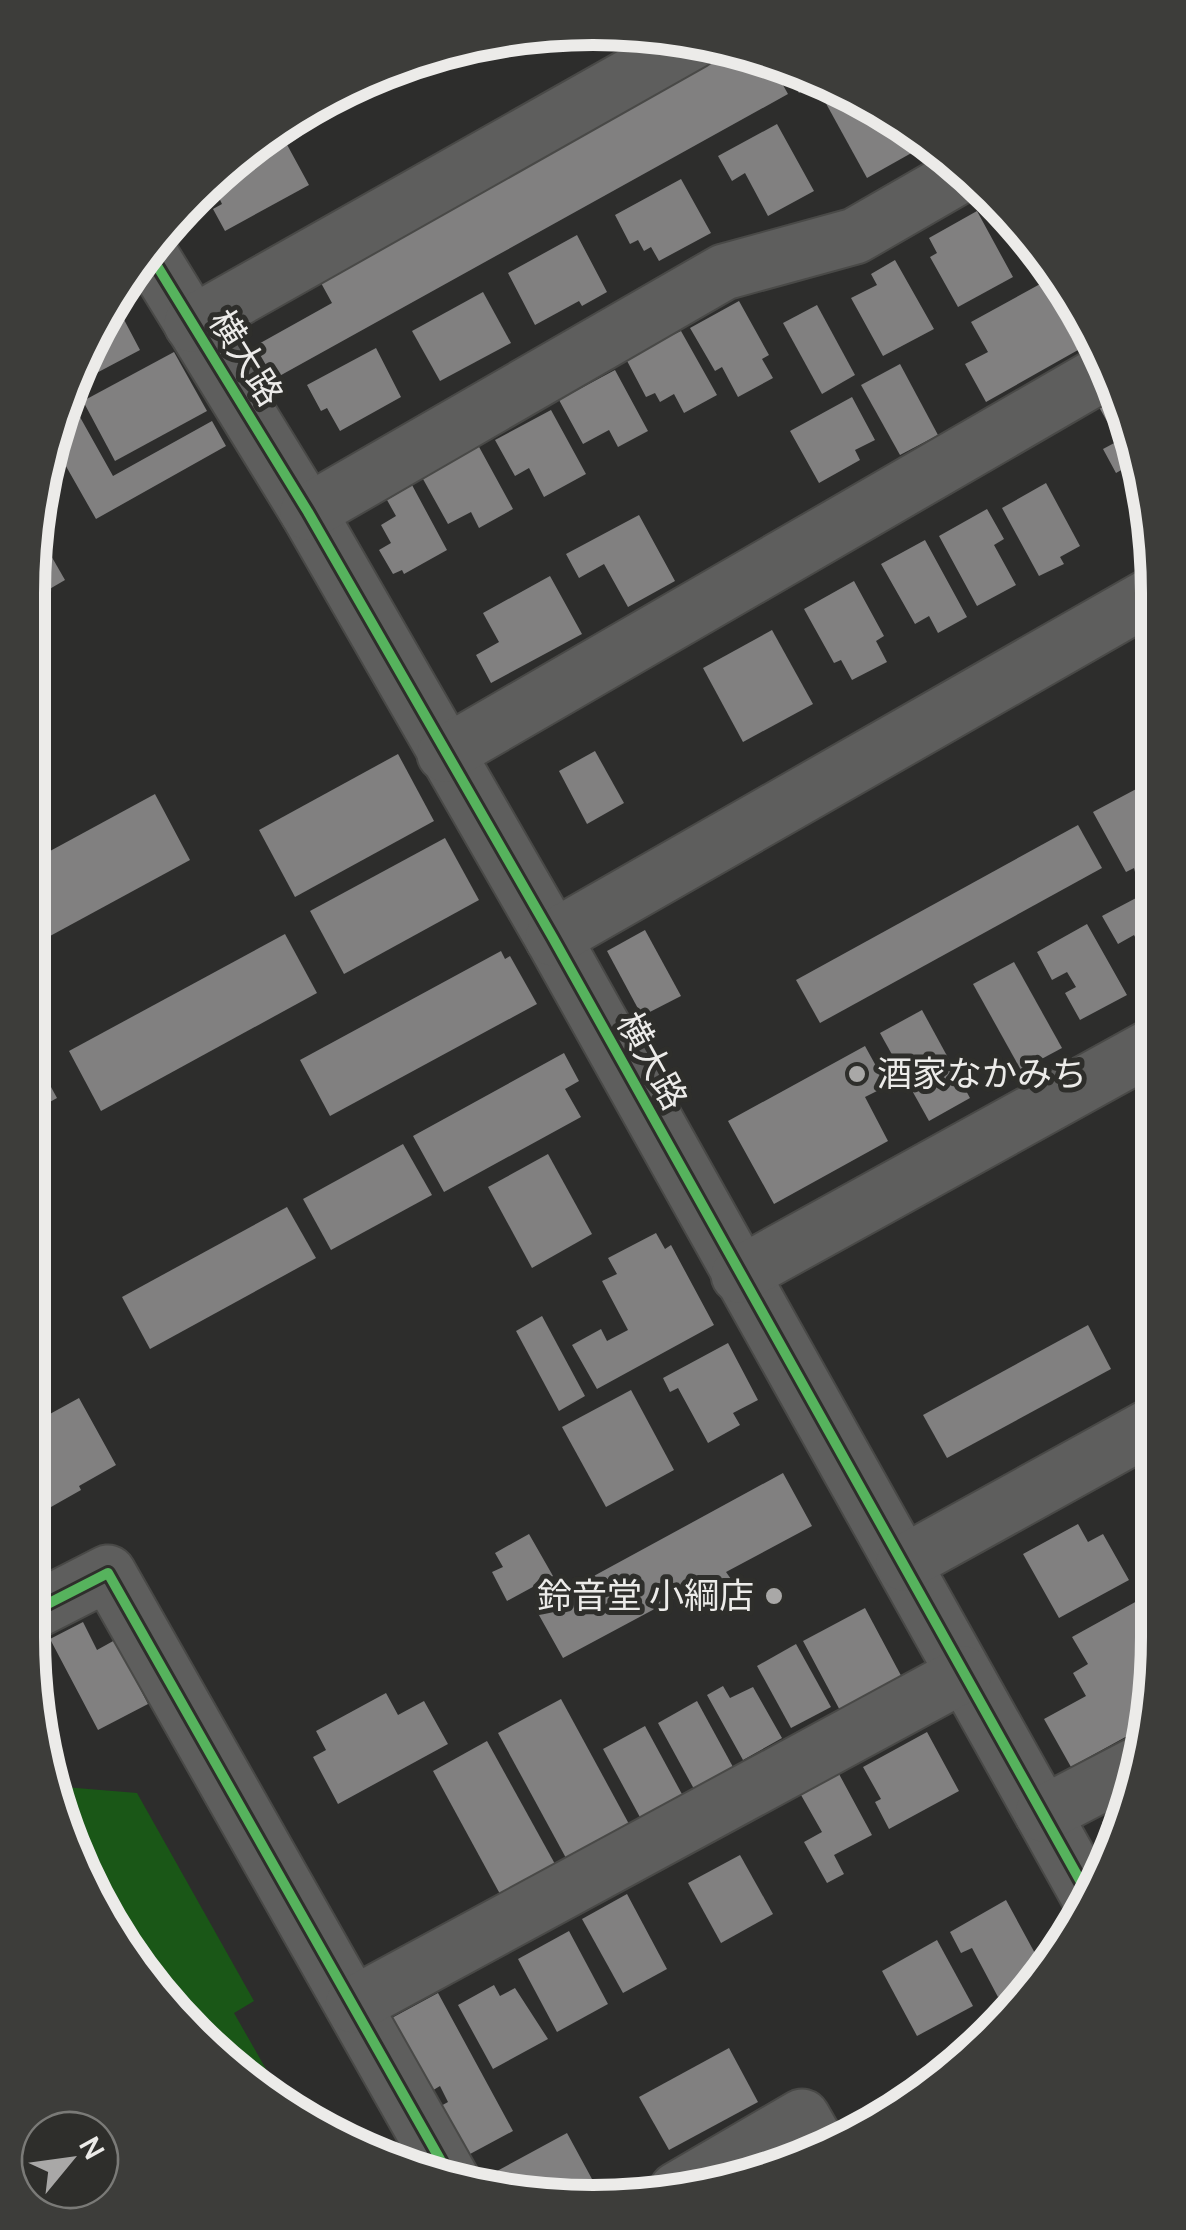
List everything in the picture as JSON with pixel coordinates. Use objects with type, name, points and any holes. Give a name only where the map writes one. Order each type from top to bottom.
[{"type":"street","points":[[192,324],[674,52]]},
{"type":"street","points":[[308,512],[724,272],[855,236],[953,180]]},
{"type":"street","name":"横大路","points":[[155,263],[308,512],[553,938],[1082,1884]]},
{"type":"street","points":[[445,754],[1096,377]]},
{"type":"street","points":[[553,938],[1141,601]]},
{"type":"street","points":[[739,1275],[1141,1053]]},
{"type":"street","points":[[904,1562],[1141,1432]]},
{"type":"street","points":[[45,1605],[108,1573],[442,2163]]},
{"type":"street","points":[[353,2005],[964,1674]]},
{"type":"street","points":[[1042,1814],[1124,1772]]},
{"type":"street","points":[[706,2173],[802,2117],[814,2138]]},
{"type":"green space","points":[[66,1787],[137,1793],[254,2001],[234,2013],[273,2082],[206,2024],[158,1971],[102,1879]]},
{"type":"building","points":[[717,60],[779,78],[788,94],[274,379],[255,346],[332,303],[315,272],[524,167]]},
{"type":"building","points":[[823,98],[867,118],[915,151],[867,178]]},
{"type":"building","points":[[777,124],[814,191],[768,216],[745,173],[732,181],[718,156]]},
{"type":"building","points":[[285,140],[309,185],[225,231],[213,209],[222,204],[218,195]]},
{"type":"building","points":[[681,179],[711,233],[659,261],[651,247],[644,251],[638,240],[630,244],[615,215]]},
{"type":"building","points":[[977,211],[1013,277],[958,307],[930,257],[937,253],[929,238]]},
{"type":"building","points":[[577,235],[607,292],[582,306],[579,301],[535,325],[508,273]]},
{"type":"building","points":[[895,260],[934,329],[883,356],[851,298],[877,285],[871,274]]},
{"type":"building","points":[[1042,283],[1078,350],[986,402],[965,364],[988,352],[971,322]]},
{"type":"building","points":[[483,292],[511,343],[440,381],[412,331]]},
{"type":"building","points":[[739,301],[769,355],[762,359],[773,378],[738,397],[722,367],[715,371],[690,328]]},
{"type":"building","points":[[817,305],[855,375],[822,394],[783,323]]},
{"type":"building","points":[[121,314],[140,350],[90,376]]},
{"type":"building","points":[[681,331],[717,395],[684,413],[674,394],[660,402],[655,393],[646,397],[625,357]]},
{"type":"building","points":[[376,348],[401,397],[340,431],[327,408],[321,411],[307,385]]},
{"type":"building","points":[[174,352],[207,411],[115,461],[83,401]]},
{"type":"building","points":[[900,364],[938,435],[900,455],[861,385]]},
{"type":"building","points":[[615,370],[648,431],[618,447],[609,430],[583,444],[559,400]]},
{"type":"building","points":[[852,397],[875,440],[855,450],[860,460],[819,483],[790,431]]},
{"type":"building","points":[[1107,403],[1122,451],[1127,471],[1125,468],[1116,473],[1103,449],[1118,441],[1099,407]]},
{"type":"building","points":[[551,410],[586,474],[544,497],[529,468],[515,476],[495,440]]},
{"type":"building","points":[[76,411],[113,476],[212,421],[226,446],[96,519],[62,459]]},
{"type":"building","points":[[478,445],[513,509],[479,528],[471,512],[448,524],[423,479]]},
{"type":"building","points":[[1046,483],[1080,546],[1060,557],[1064,564],[1039,576],[1002,508]]},
{"type":"building","points":[[412,485],[447,550],[404,574],[402,570],[393,574],[379,550],[391,543],[381,525],[396,516],[387,500]]},
{"type":"building","points":[[987,509],[1004,539],[994,545],[1016,585],[977,606],[939,536]]},
{"type":"building","points":[[639,515],[675,581],[628,607],[604,564],[579,578],[566,554]]},
{"type":"building","points":[[925,540],[967,617],[938,633],[929,616],[915,624],[881,564]]},
{"type":"building","points":[[47,549],[65,580],[45,592]]},
{"type":"building","points":[[550,576],[582,634],[491,683],[476,655],[499,642],[483,613]]},
{"type":"building","points":[[854,581],[884,636],[876,641],[887,662],[852,680],[841,660],[834,663],[804,609]]},
{"type":"building","points":[[772,630],[813,704],[743,742],[703,668]]},
{"type":"building","points":[[595,751],[624,803],[587,824],[559,771]]},
{"type":"building","points":[[398,754],[434,821],[295,897],[259,830]]},
{"type":"building","points":[[1141,786],[1141,869],[1126,872],[1093,812]]},
{"type":"building","points":[[155,794],[190,860],[45,939],[45,854]]},
{"type":"building","points":[[1078,825],[1102,868],[820,1023],[796,980]]},
{"type":"building","points":[[445,838],[479,900],[344,974],[310,911]]},
{"type":"building","points":[[1141,895],[1141,948],[1134,935],[1118,944],[1102,916]]},
{"type":"building","points":[[1087,924],[1127,995],[1080,1020],[1065,993],[1076,987],[1067,972],[1052,980],[1037,952]]},
{"type":"building","points":[[645,930],[681,996],[642,1016],[607,951]]},
{"type":"building","points":[[285,934],[317,993],[101,1111],[69,1051]]},
{"type":"building","points":[[501,951],[505,959],[510,956],[537,1004],[330,1116],[300,1060]]},
{"type":"building","points":[[1014,962],[1062,1048],[1021,1070],[973,984]]},
{"type":"building","points":[[922,1010],[970,1098],[929,1121],[880,1033]]},
{"type":"building","points":[[865,1046],[887,1086],[865,1097],[888,1141],[774,1204],[728,1121]]},
{"type":"building","points":[[564,1053],[579,1081],[565,1089],[581,1117],[444,1192],[413,1136]]},
{"type":"building","points":[[45,1076],[57,1098],[45,1105]]},
{"type":"building","points":[[403,1144],[432,1195],[331,1250],[303,1199]]},
{"type":"building","points":[[548,1154],[592,1234],[532,1268],[488,1187]]},
{"type":"building","points":[[287,1207],[316,1258],[150,1349],[122,1297]]},
{"type":"building","points":[[656,1233],[665,1249],[671,1245],[714,1325],[597,1389],[572,1345],[601,1329],[607,1341],[628,1330],[602,1281],[617,1274],[608,1258]]},
{"type":"building","points":[[542,1316],[585,1396],[559,1411],[516,1331]]},
{"type":"building","points":[[1088,1325],[1111,1369],[947,1458],[923,1415]]},
{"type":"building","points":[[728,1343],[758,1400],[733,1413],[740,1425],[708,1443],[678,1388],[670,1392],[663,1378]]},
{"type":"building","points":[[631,1390],[674,1470],[606,1507],[562,1427]]},
{"type":"building","points":[[79,1398],[116,1465],[45,1510],[45,1417]]},
{"type":"building","points":[[783,1473],[812,1526],[726,1572],[731,1579],[694,1599],[690,1590],[563,1658],[535,1608]]},
{"type":"building","points":[[1078,1524],[1088,1542],[1103,1534],[1129,1580],[1059,1618],[1023,1554]]},
{"type":"building","points":[[529,1534],[553,1576],[507,1601],[492,1572],[503,1567],[495,1553]]},
{"type":"building","points":[[1141,1599],[1140,1673],[1132,1733],[1071,1767],[1044,1719],[1086,1696],[1073,1673],[1088,1664],[1072,1637]]},
{"type":"building","points":[[865,1608],[905,1683],[843,1716],[803,1641]]},
{"type":"building","points":[[83,1622],[97,1650],[115,1640],[148,1704],[98,1730],[50,1639]]},
{"type":"building","points":[[796,1644],[831,1707],[791,1728],[757,1666]]},
{"type":"building","points":[[723,1686],[730,1698],[753,1687],[782,1738],[743,1760],[707,1695]]},
{"type":"building","points":[[386,1693],[398,1715],[424,1701],[448,1744],[338,1804],[313,1757],[326,1750],[316,1731]]},
{"type":"building","points":[[561,1699],[629,1824],[566,1858],[498,1733]]},
{"type":"building","points":[[697,1701],[733,1767],[694,1789],[658,1723]]},
{"type":"building","points":[[645,1726],[683,1796],[641,1819],[603,1749]]},
{"type":"building","points":[[927,1732],[959,1791],[889,1829],[875,1802],[881,1799],[863,1767]]},
{"type":"building","points":[[487,1741],[555,1864],[500,1894],[433,1771]]},
{"type":"building","points":[[839,1774],[872,1835],[834,1855],[844,1874],[827,1883],[804,1842],[822,1832],[801,1795]]},
{"type":"building","points":[[740,1855],[773,1914],[721,1943],[688,1883]]},
{"type":"building","points":[[627,1894],[667,1969],[623,1993],[582,1919]]},
{"type":"building","points":[[1006,1900],[1037,1958],[1013,1989],[998,1997],[972,1948],[961,1953],[950,1932]]},
{"type":"building","points":[[569,1931],[608,2004],[557,2032],[518,1959]]},
{"type":"building","points":[[937,1940],[973,2006],[917,2036],[882,1971]]},
{"type":"building","points":[[494,1985],[500,1996],[515,1988],[548,2039],[493,2069],[458,2005]]},
{"type":"building","points":[[438,1993],[513,2131],[457,2161],[430,2112],[448,2102],[440,2086],[430,2092],[390,2019]]},
{"type":"building","points":[[729,2048],[758,2102],[669,2150],[639,2097]]},
{"type":"building","points":[[567,2133],[592,2179],[581,2185],[557,2184],[490,2175]]},
{"type":"cycle path","points":[[155,263],[308,512],[553,938],[1082,1883]]},
{"type":"cycle path","points":[[45,1605],[108,1573],[442,2163]]},
{"type":"place","name":"酒家なかみち","points":[[857,1074]]},
{"type":"place","name":"鈴音堂 小綱店","points":[[774,1596]]}]
